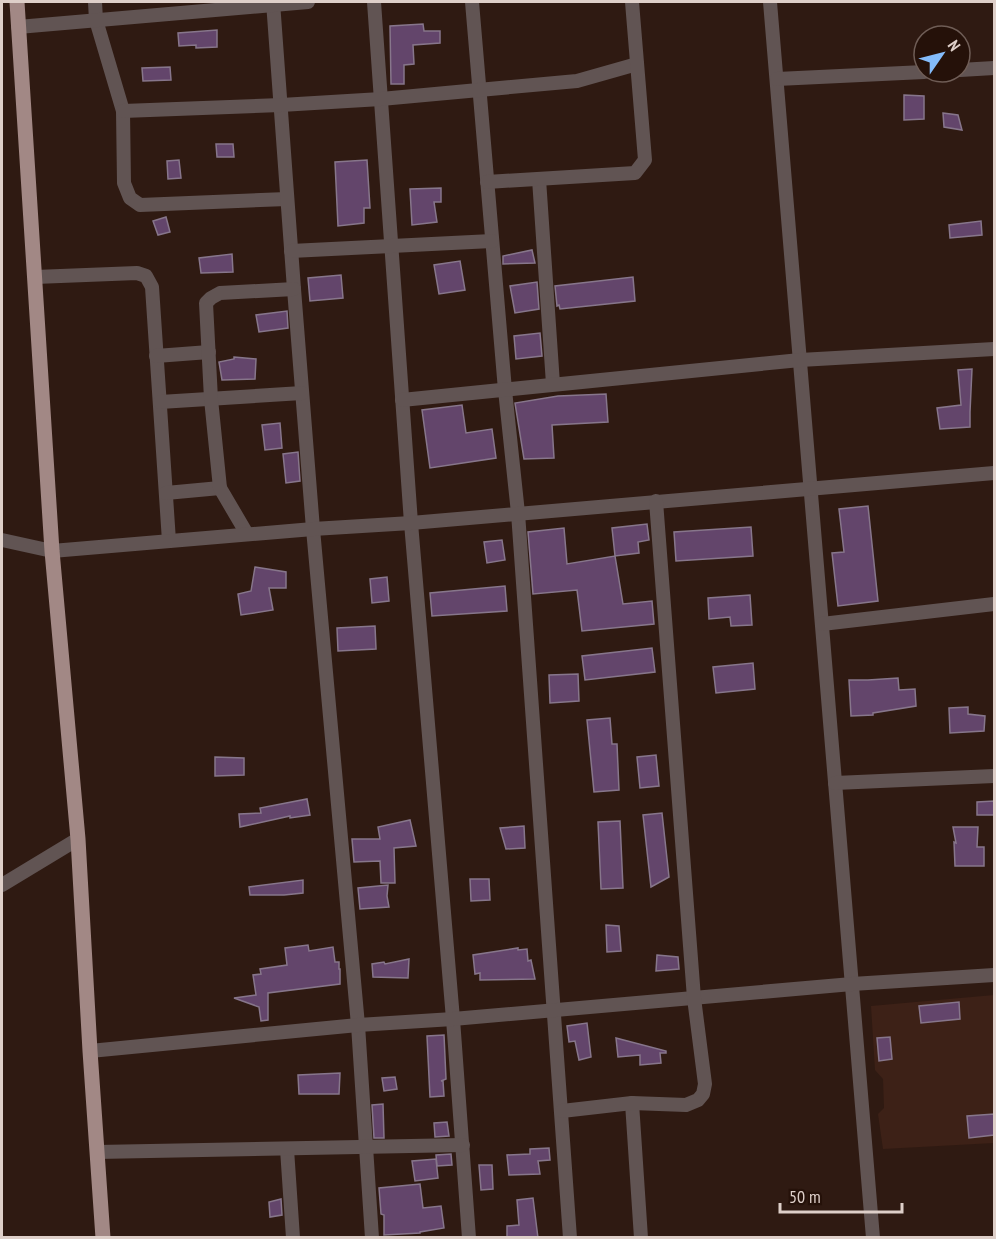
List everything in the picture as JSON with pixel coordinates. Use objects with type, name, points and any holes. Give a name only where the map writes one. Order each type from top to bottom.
[{"type":"main road","points":[[17,2],[52,551],[78,839],[103,1238]]},
{"type":"street","points":[[95,2],[96,20],[123,111],[124,183],[130,198],[140,205],[287,199]]},
{"type":"street","points":[[18,27],[273,3],[308,2]]},
{"type":"street","points":[[374,2],[411,523],[469,1238]]},
{"type":"street","points":[[472,2],[505,390],[518,513],[570,1238]]},
{"type":"street","points":[[488,183],[635,173],[645,160],[632,2]]},
{"type":"street","points":[[770,2],[873,1238]]},
{"type":"street","points":[[273,3],[313,529],[358,1025],[372,1238]]},
{"type":"street","points":[[123,111],[381,99],[577,81],[637,64]]},
{"type":"street","points":[[972,69],[994,68]]},
{"type":"street","points":[[777,78],[912,72]]},
{"type":"street","points":[[539,179],[553,384]]},
{"type":"street","points":[[291,251],[492,241]]},
{"type":"street","points":[[35,277],[137,273],[146,276],[152,287],[169,541]]},
{"type":"street","points":[[247,534],[220,488],[211,399],[206,303],[220,292],[294,289]]},
{"type":"street","points":[[402,400],[800,360],[994,349]]},
{"type":"street","points":[[156,356],[209,352]]},
{"type":"street","points":[[160,402],[302,393]]},
{"type":"street","points":[[2,540],[52,551],[994,473]]},
{"type":"street","points":[[166,493],[220,488]]},
{"type":"street","points":[[562,1111],[632,1103],[686,1106],[698,1100],[703,1094],[705,1084],[694,998],[656,501]]},
{"type":"street","points":[[822,624],[994,604]]},
{"type":"street","points":[[835,783],[994,776]]},
{"type":"street","points":[[2,885],[78,839]]},
{"type":"street","points":[[90,1051],[358,1025],[553,1011],[852,984],[994,975]]},
{"type":"street","points":[[632,1103],[641,1238]]},
{"type":"street","points":[[97,1152],[463,1146]]},
{"type":"street","points":[[287,1149],[293,1238]]},
{"type":"shaded area","points":[[994,995],[994,1143],[883,1149],[878,1114],[884,1108],[883,1079],[875,1070],[871,1006]]},
{"type":"building","points":[[423,24],[424,31],[440,31],[440,43],[413,45],[414,64],[404,65],[404,84],[391,84],[390,26]]},
{"type":"building","points":[[217,30],[217,47],[179,46],[178,33]]},
{"type":"building","points":[[170,67],[171,80],[143,81],[142,68]]},
{"type":"building","points":[[904,95],[924,96],[924,119],[904,120]]},
{"type":"building","points":[[943,113],[958,115],[962,130],[944,127]]},
{"type":"building","points":[[216,144],[233,144],[234,157],[217,157]]},
{"type":"building","points":[[179,160],[181,178],[168,179],[167,161]]},
{"type":"building","points":[[367,160],[370,208],[364,208],[364,223],[338,226],[335,162]]},
{"type":"building","points":[[441,188],[441,202],[434,202],[437,222],[412,225],[410,189]]},
{"type":"building","points":[[166,217],[170,232],[158,235],[153,221]]},
{"type":"building","points":[[981,221],[982,235],[950,238],[949,225]]},
{"type":"building","points":[[532,250],[535,263],[503,264],[503,256]]},
{"type":"building","points":[[232,254],[233,272],[201,273],[199,258]]},
{"type":"building","points":[[460,261],[465,290],[439,294],[434,265]]},
{"type":"building","points":[[341,275],[343,298],[310,301],[308,278]]},
{"type":"building","points":[[633,277],[635,301],[560,309],[559,305],[557,306],[555,286]]},
{"type":"building","points":[[537,282],[539,309],[515,313],[510,286]]},
{"type":"building","points":[[287,311],[288,328],[259,332],[256,315]]},
{"type":"building","points":[[540,333],[542,356],[516,359],[514,336]]},
{"type":"building","points":[[234,357],[256,359],[255,379],[222,380],[219,362],[234,359]]},
{"type":"building","points":[[972,369],[970,427],[940,429],[937,408],[961,405],[958,370]]},
{"type":"building","points":[[606,394],[608,422],[552,425],[554,458],[524,459],[515,403],[558,396]]},
{"type":"building","points":[[462,405],[466,433],[492,429],[496,458],[430,468],[422,410]]},
{"type":"building","points":[[280,423],[282,448],[265,450],[262,425]]},
{"type":"building","points":[[298,452],[300,481],[286,483],[283,454]]},
{"type":"building","points":[[868,506],[878,601],[838,606],[832,553],[844,552],[839,509]]},
{"type":"building","points":[[647,524],[649,540],[638,542],[639,553],[615,556],[612,528]]},
{"type":"building","points":[[751,527],[753,556],[676,561],[674,532]]},
{"type":"building","points":[[564,528],[567,564],[615,556],[623,604],[652,601],[654,624],[582,631],[577,590],[533,594],[528,532]]},
{"type":"building","points":[[502,540],[505,560],[487,563],[484,542]]},
{"type":"building","points":[[255,567],[286,572],[286,588],[269,588],[273,610],[241,615],[238,594],[251,591]]},
{"type":"building","points":[[387,577],[389,601],[372,603],[370,579]]},
{"type":"building","points":[[505,586],[507,611],[432,616],[430,593]]},
{"type":"building","points":[[750,595],[752,625],[731,626],[730,617],[709,619],[708,598]]},
{"type":"building","points":[[375,626],[376,649],[338,651],[337,628]]},
{"type":"building","points":[[652,648],[655,672],[585,680],[582,656]]},
{"type":"building","points":[[753,663],[755,689],[716,693],[713,667]]},
{"type":"building","points":[[578,674],[579,701],[550,703],[549,675]]},
{"type":"building","points":[[898,678],[899,690],[915,689],[916,706],[873,713],[873,715],[851,716],[849,680]]},
{"type":"building","points":[[968,707],[968,714],[985,716],[984,731],[950,733],[949,708]]},
{"type":"building","points":[[610,718],[612,744],[617,744],[619,790],[594,792],[587,720]]},
{"type":"building","points":[[656,755],[659,786],[640,788],[637,757]]},
{"type":"building","points":[[215,757],[244,758],[244,775],[215,776]]},
{"type":"building","points":[[307,799],[310,815],[290,818],[290,816],[240,827],[239,814],[261,813],[260,808]]},
{"type":"building","points":[[994,801],[994,815],[977,815],[977,802]]},
{"type":"building","points":[[662,813],[669,877],[651,887],[643,815]]},
{"type":"building","points":[[410,820],[416,846],[394,848],[395,883],[381,883],[380,861],[354,862],[352,839],[380,839],[378,827]]},
{"type":"building","points":[[620,821],[623,888],[601,889],[598,822]]},
{"type":"building","points":[[524,826],[525,848],[506,849],[500,828]]},
{"type":"building","points":[[953,827],[978,827],[977,847],[984,847],[984,866],[955,866],[954,842],[956,843]]},
{"type":"building","points":[[470,879],[489,879],[490,900],[471,901]]},
{"type":"building","points":[[303,880],[303,893],[250,895],[249,887]]},
{"type":"building","points":[[388,885],[389,907],[360,909],[358,888]]},
{"type":"building","points":[[606,925],[619,926],[621,951],[607,952]]},
{"type":"building","points":[[308,945],[309,951],[333,947],[335,962],[339,962],[340,984],[268,993],[268,1020],[261,1021],[259,1007],[234,998],[256,995],[253,975],[261,974],[260,969],[287,965],[285,948]]},
{"type":"building","points":[[518,948],[518,950],[527,949],[528,961],[531,960],[535,979],[480,980],[480,973],[475,974],[473,955]]},
{"type":"building","points":[[657,955],[678,957],[679,969],[656,971]]},
{"type":"building","points":[[409,959],[408,978],[373,977],[372,964]]},
{"type":"building","points":[[959,1002],[960,1019],[921,1023],[919,1006]]},
{"type":"building","points":[[587,1023],[591,1057],[579,1060],[575,1041],[569,1042],[567,1026]]},
{"type":"building","points":[[444,1035],[446,1079],[441,1081],[443,1081],[444,1096],[430,1097],[427,1036]]},
{"type":"building","points":[[890,1037],[892,1059],[879,1061],[877,1038]]},
{"type":"building","points":[[616,1038],[666,1051],[666,1053],[660,1053],[661,1063],[640,1065],[640,1055],[618,1057]]},
{"type":"building","points":[[340,1073],[339,1094],[299,1094],[298,1075]]},
{"type":"building","points":[[395,1077],[397,1089],[384,1091],[382,1078]]},
{"type":"building","points":[[383,1104],[384,1138],[374,1138],[372,1105]]},
{"type":"building","points":[[994,1114],[994,1135],[969,1138],[967,1116]]},
{"type":"building","points":[[447,1122],[449,1136],[435,1137],[434,1123]]},
{"type":"building","points":[[549,1148],[550,1160],[538,1161],[540,1174],[509,1175],[507,1155],[530,1154],[530,1149]]},
{"type":"building","points":[[451,1154],[452,1165],[437,1166],[436,1155]]},
{"type":"building","points":[[436,1159],[438,1178],[415,1181],[412,1161]]},
{"type":"building","points":[[479,1165],[492,1165],[493,1189],[481,1190]]},
{"type":"building","points":[[420,1184],[423,1208],[441,1206],[444,1228],[420,1233],[384,1235],[384,1215],[381,1214],[379,1188]]},
{"type":"building","points":[[533,1198],[538,1238],[507,1238],[507,1226],[519,1225],[517,1200]]},
{"type":"building","points":[[281,1199],[282,1215],[270,1217],[269,1202]]}]
